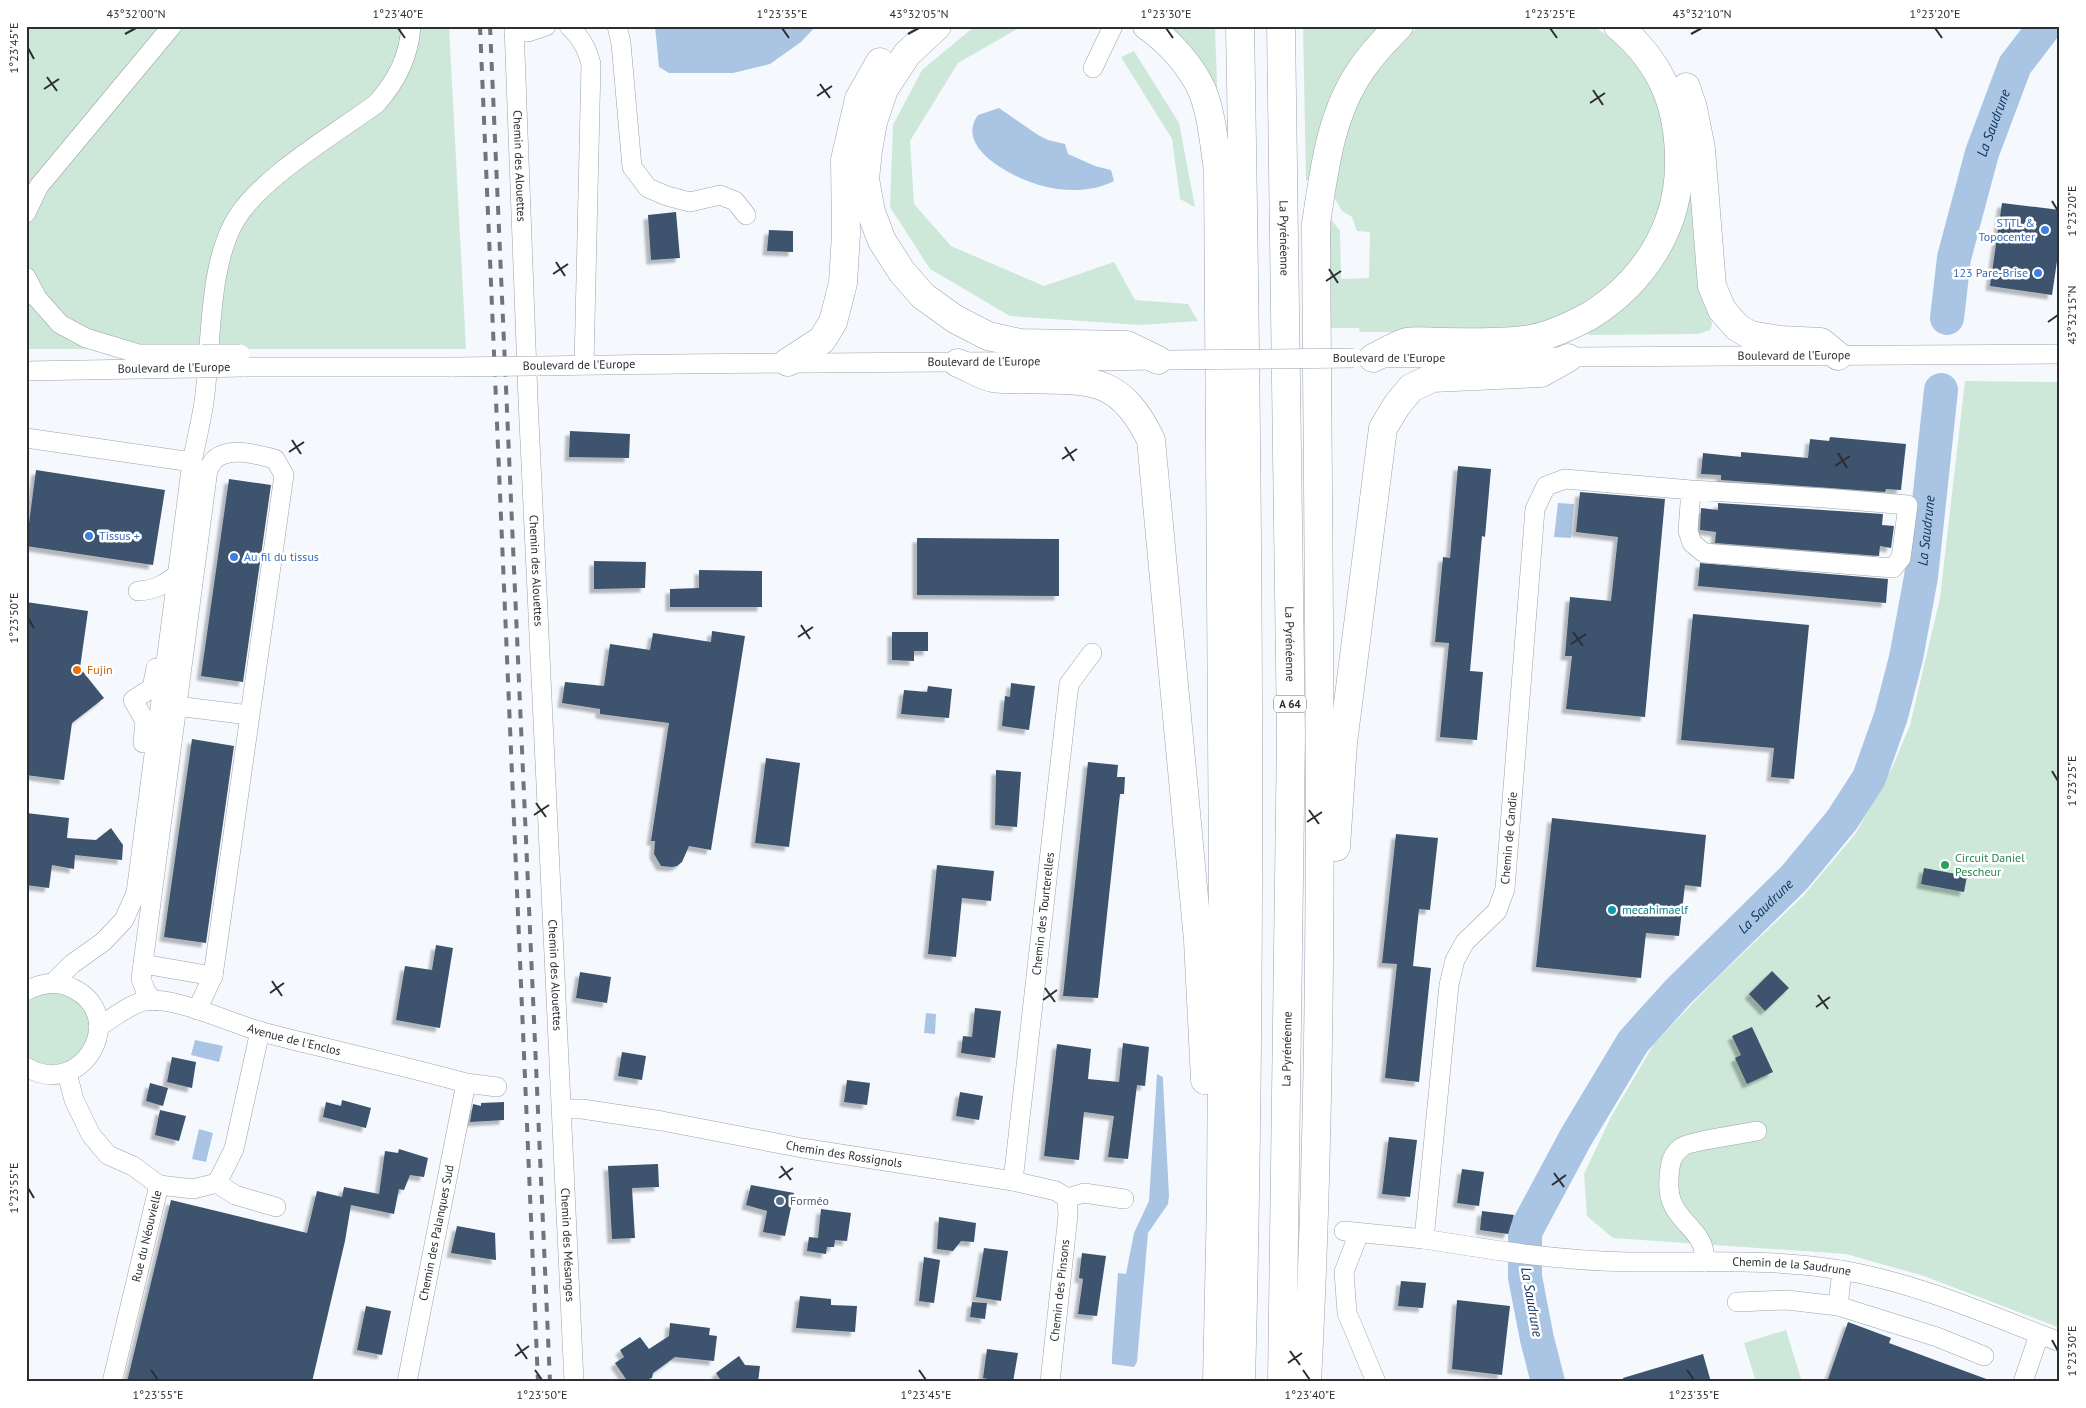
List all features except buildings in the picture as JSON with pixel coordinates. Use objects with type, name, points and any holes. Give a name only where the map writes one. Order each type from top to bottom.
[{"type":"highway","points":[[788,362],[822,340],[833,322],[843,283],[846,234],[845,160],[859,99],[882,58],[910,26]]},
{"type":"highway","points":[[937,26],[907,54],[884,89],[873,122],[868,150],[865,179],[870,212],[882,241],[897,265],[923,296],[955,319],[988,336],[1020,343],[1127,345],[1163,360]]},
{"type":"highway","points":[[1147,26],[1182,60],[1202,90],[1212,128],[1218,170],[1223,856],[1221,1200],[1217,1382]]},
{"type":"highway","points":[[1240,26],[1246,420],[1247,731],[1245,1229],[1241,1382]]},
{"type":"highway","name":"La Pyrénéenne","points":[[1281,26],[1291,725],[1282,1382]]},
{"type":"highway","points":[[1307,1382],[1314,1241],[1320,946],[1316,224],[1324,168],[1337,116],[1361,70],[1399,26]]},
{"type":"highway","points":[[1363,358],[1407,342],[1496,342],[1533,339],[1572,326],[1603,307],[1628,287],[1648,264],[1663,234],[1677,185],[1680,148],[1676,117],[1667,87],[1652,60],[1618,26]]},
{"type":"highway","points":[[1644,26],[1669,54],[1683,80],[1693,108],[1701,149],[1712,286],[1722,310],[1737,327],[1750,335],[1781,340],[1821,342],[1838,356]]},
{"type":"highway","points":[[1320,946],[1331,920],[1343,743],[1383,428],[1397,405],[1411,388],[1432,378],[1541,374],[1568,358]]},
{"type":"highway","points":[[958,363],[993,378],[1088,381],[1109,388],[1128,403],[1142,421],[1151,440],[1198,940],[1209,1172],[1221,1200]]},
{"type":"street","points":[[26,213],[38,186],[172,26]]},
{"type":"street","points":[[54,983],[72,964],[103,942],[124,920],[136,893],[148,788],[179,572],[192,462],[204,402],[211,320],[220,256],[227,235],[238,216],[267,184],[376,104],[389,91],[399,75],[405,59],[410,43],[411,26]]},
{"type":"street","name":"Chemin des Alouettes","points":[[563,1109],[528,399],[514,29],[528,32],[546,26],[570,27],[580,36],[587,51],[590,64],[584,365]]},
{"type":"street","points":[[617,26],[621,43],[632,167],[648,188],[667,196],[690,202],[720,195],[735,202],[746,215]]},
{"type":"street","points":[[1094,68],[1113,26]]},
{"type":"street","points":[[26,277],[37,298],[60,324],[86,338],[139,354],[200,361]]},
{"type":"street","name":"Boulevard de l'Europe","points":[[26,370],[200,361],[242,361],[272,367],[454,367],[788,362],[958,363],[1363,358],[2060,354]]},
{"type":"street","points":[[26,438],[192,462]]},
{"type":"street","points":[[154,1001],[146,992],[141,979],[208,469],[216,459],[227,454],[250,453],[276,459],[284,475],[212,976],[196,1010]]},
{"type":"street","name":"Chemin de Candie","points":[[1424,1239],[1448,995],[1453,968],[1455,960],[1465,942],[1497,911],[1505,889],[1535,508],[1546,486],[1565,479],[1691,490]]},
{"type":"street","points":[[1691,490],[1908,505],[1902,558],[1893,568],[1704,553],[1692,543],[1688,531],[1691,490]]},
{"type":"street","points":[[138,590],[152,590],[169,582],[179,572]]},
{"type":"street","points":[[148,788],[140,771],[145,721],[132,700],[152,688],[158,651],[168,641]]},
{"type":"street","name":"Chemin des Tourterelles","points":[[1012,1181],[1069,684],[1092,653]]},
{"type":"street","points":[[176,706],[250,715]]},
{"type":"street","points":[[143,964],[212,976]]},
{"type":"street","points":[[26,990],[54,983],[67,985],[85,997],[96,1014],[98,1027],[97,1042],[90,1055],[80,1066],[67,1073],[54,1075],[40,1074],[26,1067]]},
{"type":"street","name":"Avenue de l'Enclos","points":[[98,1027],[144,1001],[164,1001],[260,1031],[466,1083],[497,1087]]},
{"type":"street","points":[[260,1031],[234,1149],[217,1182],[235,1195],[276,1208]]},
{"type":"street","points":[[67,1073],[74,1100],[91,1135],[108,1155],[133,1166],[159,1185]]},
{"type":"street","name":"Chemin des Palanques Sud","points":[[407,1382],[466,1083]]},
{"type":"street","name":"Chemin des Rossignols","points":[[563,1109],[582,1109],[662,1121],[802,1148],[1012,1181],[1056,1191],[1067,1198]]},
{"type":"street","name":"Chemin des Mésanges","points":[[563,1109],[574,1382]]},
{"type":"street","points":[[1705,1262],[1702,1242],[1675,1209],[1668,1192],[1670,1160],[1683,1145],[1757,1131]]},
{"type":"street","name":"Rue du Néouvielle","points":[[112,1382],[159,1185],[194,1189],[217,1182]]},
{"type":"street","points":[[1067,1198],[1084,1193],[1124,1199]]},
{"type":"street","name":"Chemin des Pinsons","points":[[1050,1382],[1068,1215],[1067,1198]]},
{"type":"street","points":[[1376,1382],[1346,1313],[1344,1272],[1352,1232],[1424,1239]]},
{"type":"street","name":"Chemin de la Saudrune","points":[[1424,1239],[1534,1256],[1628,1262],[1775,1262],[1842,1270],[1907,1286],[2060,1342]]},
{"type":"street","points":[[1838,1306],[1842,1270]]},
{"type":"street","points":[[1737,1302],[1787,1300],[1838,1306],[1938,1336],[1984,1356]]},
{"type":"street","points":[[2023,1382],[2039,1335]]},
{"type":"green space","points":[[26,26],[449,26],[466,349],[26,349]]},
{"type":"green space","points":[[975,26],[1032,26],[1019,28],[958,63],[910,141],[914,204],[951,246],[1044,286],[1114,262],[1135,300],[1188,304],[1198,321],[1140,325],[1010,316],[930,269],[890,207],[893,125],[922,70]]},
{"type":"green space","points":[[1156,26],[1215,26],[1218,116],[1198,56]]},
{"type":"green space","points":[[1303,26],[1385,26],[1312,181],[1306,180]]},
{"type":"green space","points":[[1420,26],[1594,26],[1616,43],[1649,84],[1659,107],[1665,132],[1667,157],[1665,184],[1658,211],[1640,254],[1619,279],[1587,303],[1552,321],[1518,330],[1494,332],[1360,332],[1359,328],[1324,328],[1331,219],[1340,231],[1341,279],[1369,278],[1370,232],[1357,231],[1352,217],[1342,211],[1332,194],[1345,133],[1357,102],[1374,74],[1395,48]]},
{"type":"green space","points":[[1134,51],[1179,123],[1195,207],[1180,199],[1172,139],[1121,57]]},
{"type":"green space","points":[[1687,164],[1711,316],[1712,325],[1710,330],[1698,334],[1589,335],[1588,330],[1603,319]]},
{"type":"green space","name":"Circuit Daniel Pescheur","points":[[1965,381],[2060,382],[2060,1328],[1924,1276],[1846,1254],[1613,1238],[1587,1216],[1584,1174],[1611,1117],[1654,1044],[1714,981],[1803,896],[1856,833],[1892,768],[1910,725],[1940,598]]},
{"type":"green space","points":[[53,990],[70,995],[78,1000],[87,1014],[90,1028],[87,1042],[80,1053],[69,1061],[56,1065],[41,1064],[26,1056],[26,1001],[29,998]]},
{"type":"green space","points":[[1786,1330],[1802,1382],[1756,1382],[1744,1343]]},
{"type":"water","points":[[655,26],[816,26],[801,42],[770,64],[733,73],[669,73],[659,67]]},
{"type":"water","points":[[999,108],[1038,135],[1048,140],[1065,144],[1068,154],[1095,166],[1111,170],[1114,181],[1088,189],[1060,189],[1032,183],[1004,170],[981,151],[974,140],[973,128],[978,115]]},
{"type":"water","points":[[1558,503],[1574,504],[1571,538],[1554,537]]},
{"type":"water","points":[[926,1013],[936,1014],[935,1034],[924,1033]]},
{"type":"water","points":[[195,1040],[223,1046],[219,1062],[191,1055]]},
{"type":"water","points":[[1157,1074],[1163,1077],[1169,1196],[1168,1204],[1148,1233],[1137,1362],[1134,1367],[1112,1364],[1118,1273],[1126,1274],[1134,1233],[1149,1201]]},
{"type":"water","points":[[199,1129],[213,1133],[206,1162],[192,1159]]},
{"type":"waterway","name":"La Saudrune","points":[[1947,318],[1954,258],[1982,153],[2015,65],[2045,26]]},
{"type":"waterway","name":"La Saudrune","points":[[1548,1382],[1537,1339],[1525,1277],[1525,1232],[1576,1137],[1633,1042],[1678,992],[1794,878],[1842,820],[1869,778],[1891,716],[1906,658],[1921,577],[1941,390]]},
{"type":"railway","points":[[480,26],[538,1382]]},
{"type":"railway","points":[[490,26],[550,1382]]},
{"type":"place","name":"STTL & Topocenter","points":[[2045,230]]},
{"type":"place","name":"123 Pare-Brise","points":[[2038,273]]},
{"type":"place","name":"Tissus +","points":[[89,536]]},
{"type":"place","name":"Au fil du tissus","points":[[234,557]]},
{"type":"place","name":"Fujin","points":[[77,670]]},
{"type":"place","name":"Circuit Daniel Pescheur","points":[[1945,865]]},
{"type":"place","name":"mecahimaelf","points":[[1612,910]]},
{"type":"place","name":"Forméo","points":[[780,1201]]}]
